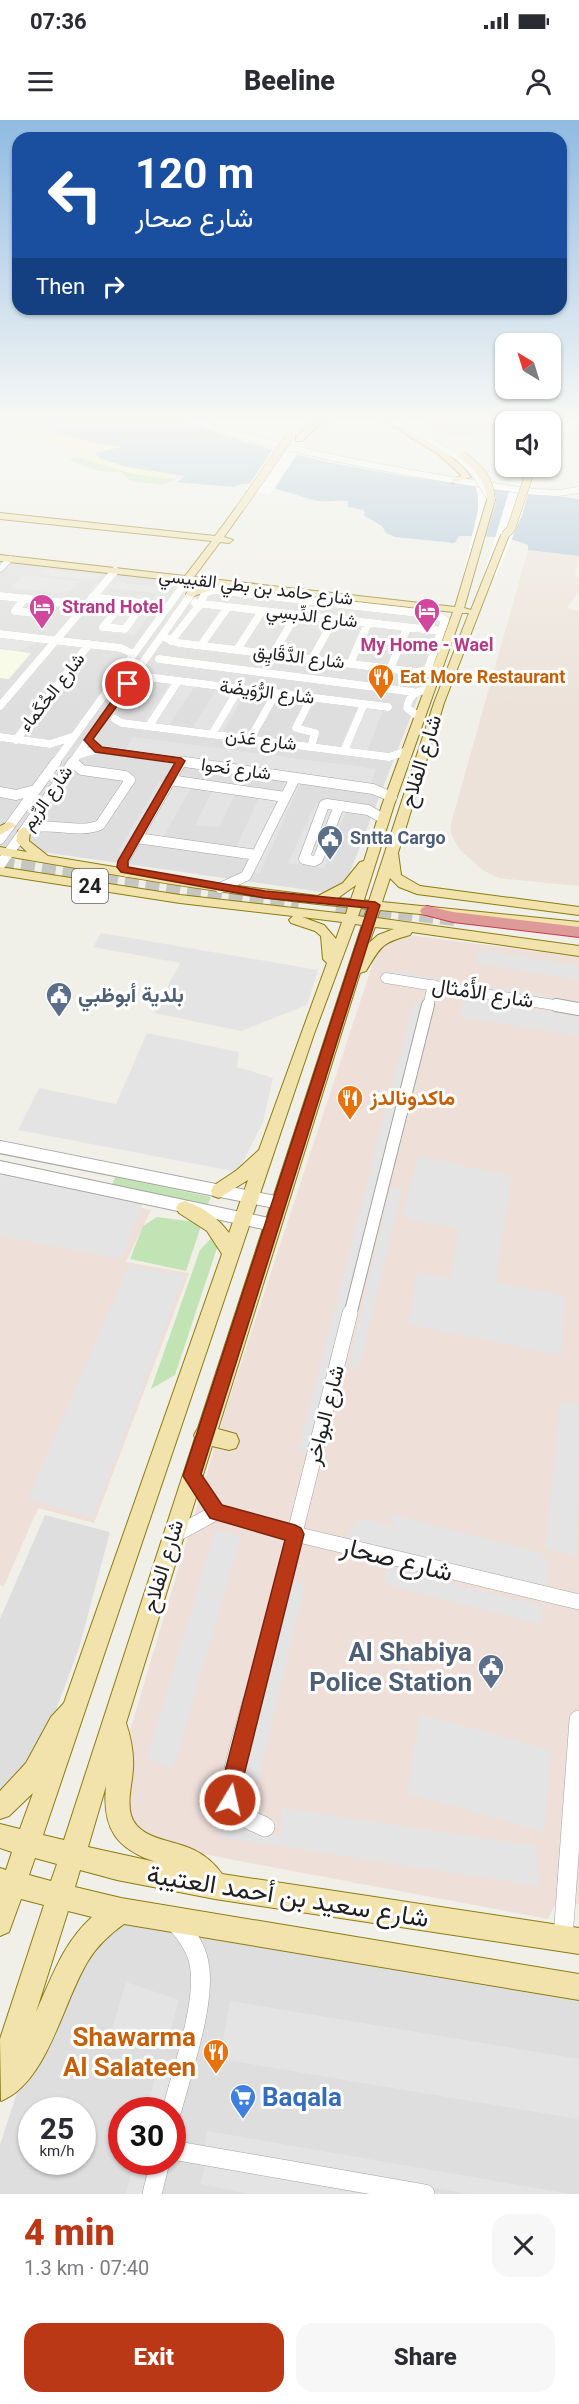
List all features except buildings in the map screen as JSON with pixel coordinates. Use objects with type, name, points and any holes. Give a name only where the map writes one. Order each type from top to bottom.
[{"type":"highway","points":[[427,911],[579,932]]},
{"type":"main road","name":"شارع الرِّيم","points":[[190,577],[236,514]]},
{"type":"main road","points":[[215,560],[248,514]]},
{"type":"main road","name":"شارع الفلاح","points":[[0,1923],[7,1883],[28,1843],[76,1707],[243,1218],[430,689],[432,670],[440,647],[460,607],[487,514]]},
{"type":"main road","points":[[505,535],[503,527],[507,514]]},
{"type":"main road","points":[[505,535],[511,529],[516,514]]},
{"type":"main road","points":[[0,516],[229,540]]},
{"type":"main road","points":[[198,537],[212,534],[228,526]]},
{"type":"main road","name":"شارع الفلاح","points":[[0,2082],[204,1435],[439,703],[505,535]]},
{"type":"main road","name":"شارع حامد بن بطي القبيسي","points":[[5,559],[144,574],[206,576],[446,599],[460,607]]},
{"type":"main road","points":[[446,599],[457,593],[470,572]]},
{"type":"main road","points":[[144,574],[173,581],[180,590]]},
{"type":"main road","name":"شارع حامد بن بطي القبيسي","points":[[206,576],[259,591],[477,609]]},
{"type":"main road","points":[[191,594],[213,585],[234,584]]},
{"type":"main road","points":[[417,605],[448,615],[453,624]]},
{"type":"main road","points":[[21,835],[24,844],[45,858]]},
{"type":"main road","points":[[265,894],[323,897],[338,894],[356,879],[374,851]]},
{"type":"main road","name":"24","points":[[4,852],[220,888],[355,903],[372,914],[423,930],[579,951]]},
{"type":"main road","points":[[393,852],[392,868],[395,876],[404,884],[417,890],[579,911]]},
{"type":"main road","name":"24","points":[[0,871],[124,891],[349,919],[372,914],[427,911],[456,912],[579,926]]},
{"type":"main road","points":[[252,908],[306,923],[326,932],[331,939],[329,976]]},
{"type":"main road","points":[[372,914],[579,939]]},
{"type":"main road","points":[[342,1003],[368,954],[378,941],[400,932],[423,930]]},
{"type":"main road","points":[[219,1191],[252,1167],[269,1149]]},
{"type":"main road","points":[[185,1208],[202,1216],[216,1228],[231,1254]]},
{"type":"main road","points":[[204,1435],[229,1441]]},
{"type":"main road","points":[[0,1807],[26,1782],[38,1765],[56,1729],[76,1707]]},
{"type":"main road","points":[[115,1723],[121,1756],[118,1812],[123,1828],[132,1839],[144,1847],[179,1856],[195,1864],[215,1886]]},
{"type":"main road","name":"شارع سعيد بن أحمد العتيبة","points":[[0,1836],[117,1867],[215,1886],[571,1940]]},
{"type":"main road","name":"شارع سعيد بن أحمد العتيبة","points":[[7,1883],[122,1911],[579,1987]]},
{"type":"main road","points":[[0,2088],[24,2061],[35,2044],[65,1972],[79,1948],[98,1927],[122,1911]]},
{"type":"street","points":[[0,569],[5,559]]},
{"type":"street","points":[[0,706],[115,571]]},
{"type":"street","name":"شارع الرِّيم","points":[[0,865],[4,852],[21,835],[183,605],[206,576]]},
{"type":"street","name":"شارع الرِّيم","points":[[3,833],[140,645],[148,622],[164,610],[190,577]]},
{"type":"street","points":[[180,590],[191,594]]},
{"type":"street","points":[[171,641],[205,593],[210,590],[259,591],[436,615],[445,620],[440,647]]},
{"type":"street","points":[[0,596],[86,605]]},
{"type":"street","points":[[92,597],[124,601],[144,604],[121,631],[103,627],[124,601]]},
{"type":"street","points":[[25,598],[15,611],[35,613],[47,600]]},
{"type":"street","name":"شارع الدِّبسِي","points":[[183,605],[200,603],[441,632]]},
{"type":"street","points":[[201,645],[228,607]]},
{"type":"street","points":[[237,650],[262,611]]},
{"type":"street","points":[[273,654],[296,615]]},
{"type":"street","points":[[133,618],[148,622]]},
{"type":"street","points":[[312,659],[334,619]]},
{"type":"street","points":[[350,664],[368,623]]},
{"type":"street","points":[[390,669],[407,628]]},
{"type":"street","points":[[0,634],[121,648],[140,645]]},
{"type":"street","name":"شارع الدَّقَايِق","points":[[162,635],[171,641],[237,650],[390,669],[432,670]]},
{"type":"street","name":"شارع الحُكَماء","points":[[16,740],[89,644]]},
{"type":"street","points":[[121,648],[133,654]]},
{"type":"street","points":[[159,659],[413,692],[430,689]]},
{"type":"street","name":"شارع الرُّوَيضَة","points":[[147,676],[388,707]]},
{"type":"street","points":[[149,726],[178,681]]},
{"type":"street","points":[[212,734],[239,689]]},
{"type":"street","points":[[413,692],[406,707],[419,717]]},
{"type":"street","points":[[250,739],[276,693]]},
{"type":"street","points":[[311,698],[296,728],[315,733],[311,747]]},
{"type":"street","points":[[344,751],[364,704]]},
{"type":"street","name":"شارع عَدَن","points":[[116,719],[122,723],[389,757],[407,752]]},
{"type":"street","points":[[0,737],[50,744],[72,737]]},
{"type":"street","points":[[88,740],[99,750]]},
{"type":"street","points":[[50,744],[60,754]]},
{"type":"street","name":"شارع نَحوا","points":[[75,758],[99,750],[373,789],[392,796]]},
{"type":"street","points":[[3,833],[8,841],[46,824],[87,830],[98,827],[130,780],[125,776],[82,770],[75,758]]},
{"type":"street","points":[[127,872],[122,865],[181,761]]},
{"type":"street","points":[[220,888],[241,880],[252,866],[295,778]]},
{"type":"street","points":[[170,780],[285,797]]},
{"type":"street","points":[[16,795],[35,790]]},
{"type":"street","points":[[0,792],[16,795],[26,802]]},
{"type":"street","points":[[368,810],[392,796]]},
{"type":"street","points":[[339,806],[318,859],[314,861],[304,859],[323,806],[339,806],[368,810],[384,819]]},
{"type":"street","points":[[137,838],[257,855]]},
{"type":"street","name":"شارع الأَمْثال","points":[[386,978],[579,1009]]},
{"type":"street","name":"شارع البواخر","points":[[265,1827],[237,1812],[230,1800],[230,1792],[433,985]]},
{"type":"street","points":[[0,1147],[280,1203]]},
{"type":"street","points":[[0,1167],[273,1225]]},
{"type":"street","points":[[89,1187],[98,1186],[105,1181],[108,1174],[106,1167]]},
{"type":"street","points":[[172,1537],[217,1512],[192,1476]]},
{"type":"street","name":"شارع صحار","points":[[217,1512],[295,1534],[579,1602]]},
{"type":"street","points":[[571,1940],[579,1720]]},
{"type":"street","points":[[171,1918],[185,1932],[195,1950],[201,1972],[201,1997],[175,2097]]},
{"type":"street","points":[[186,2152],[425,2194]]},
{"type":"street","points":[[152,2194],[157,2175]]},
{"type":"shaded area","points":[[528,550],[579,556],[575,576],[579,577],[579,591],[567,608],[579,611],[579,886],[499,878],[484,871],[460,850],[450,827]]},
{"type":"shaded area","points":[[0,562],[392,605],[436,611],[448,616],[345,885],[329,893],[0,846]]},
{"type":"shaded area","points":[[44,569],[101,575],[95,581],[37,574]]},
{"type":"shaded area","points":[[24,575],[80,581],[71,590],[58,593],[11,588]]},
{"type":"shaded area","points":[[97,582],[161,587],[157,593],[109,588],[103,594],[89,593]]},
{"type":"shaded area","points":[[106,596],[163,603],[156,613],[147,617],[134,636],[97,631],[117,604],[101,602]]},
{"type":"shaded area","points":[[0,630],[50,636],[20,651],[0,648]]},
{"type":"shaded area","points":[[0,649],[31,653],[9,679],[0,678]]},
{"type":"shaded area","points":[[171,682],[195,686],[169,725],[144,721]]},
{"type":"shaded area","points":[[217,688],[246,692],[223,732],[193,727]]},
{"type":"shaded area","points":[[358,707],[383,711],[367,751],[339,748]]},
{"type":"shaded area","points":[[133,737],[376,769],[368,791],[124,752]]},
{"type":"shaded area","points":[[185,777],[281,792],[285,782],[300,784],[260,873],[244,871],[253,851],[235,849],[260,796],[236,792],[219,827],[195,825],[214,788],[181,783]]},
{"type":"shaded area","points":[[159,782],[191,788],[162,839],[143,836],[135,854],[118,851]]},
{"type":"shaded area","points":[[316,803],[347,809],[324,868],[288,863]]},
{"type":"shaded area","points":[[101,933],[318,970],[307,1005],[241,1031],[154,1013],[180,963],[93,947]]},
{"type":"shaded area","points":[[408,935],[579,957],[579,1904],[557,1900],[548,1919],[181,1850],[145,1839],[126,1813],[124,1751],[227,1406],[377,951],[385,942]]},
{"type":"shaded area","points":[[479,949],[579,966],[579,980],[476,963]]},
{"type":"shaded area","points":[[394,971],[579,1001],[579,1007],[392,976]]},
{"type":"shaded area","points":[[464,998],[579,1017],[579,1036],[460,1017]]},
{"type":"shaded area","points":[[414,1001],[423,1003],[309,1454],[298,1451]]},
{"type":"shaded area","points":[[147,1033],[239,1052],[237,1067],[273,1078],[263,1122],[238,1172],[18,1130],[39,1088],[116,1104]]},
{"type":"shaded area","points":[[418,1156],[512,1176],[495,1282],[565,1296],[561,1355],[408,1324],[418,1273],[450,1279],[459,1229],[402,1217]]},
{"type":"shaded area","points":[[0,1175],[143,1204],[121,1259],[0,1236]]},
{"type":"shaded area","points":[[0,1176],[151,1210],[126,1262],[189,1273],[94,1523],[38,1508],[4,1586],[0,1585]]},
{"type":"shaded area","points":[[115,1177],[211,1197],[206,1208],[112,1185]]},
{"type":"shaded area","points":[[391,1187],[402,1189],[359,1368],[348,1365]]},
{"type":"shaded area","points":[[157,1217],[202,1223],[186,1271],[130,1259],[143,1226]]},
{"type":"shaded area","points":[[214,1235],[217,1248],[175,1375],[151,1389],[200,1250]]},
{"type":"shaded area","points":[[129,1265],[184,1276],[93,1518],[28,1499]]},
{"type":"shaded area","points":[[560,1401],[579,1405],[577,1556],[546,1548]]},
{"type":"shaded area","points":[[389,1514],[542,1553],[549,1567],[546,1589],[346,1537],[360,1518],[396,1528]]},
{"type":"shaded area","points":[[45,1515],[110,1532],[79,1648],[46,1737],[0,1798],[0,1619]]},
{"type":"shaded area","points":[[215,1530],[241,1536],[173,1769],[147,1758]]},
{"type":"shaded area","points":[[387,1568],[543,1606],[540,1624],[384,1584]]},
{"type":"shaded area","points":[[293,1582],[305,1584],[258,1781],[244,1778]]},
{"type":"shaded area","points":[[420,1714],[551,1750],[544,1832],[407,1793]]},
{"type":"shaded area","points":[[282,1808],[536,1846],[539,1886],[219,1837],[222,1828],[281,1836]]},
{"type":"shaded area","points":[[113,1921],[579,1999],[579,2194],[0,2194],[0,2145],[21,2080],[38,2003],[61,1972]]},
{"type":"shaded area","points":[[126,1982],[179,2000],[165,2050],[111,2033]]},
{"type":"shaded area","points":[[230,2001],[579,2059],[579,2119],[220,2059]]},
{"type":"shaded area","points":[[158,2067],[172,2070],[165,2097],[150,2097]]},
{"type":"shaded area","points":[[207,2131],[570,2194],[469,2194],[204,2148]]},
{"type":"shaded area","points":[[205,2164],[362,2194],[249,2194],[201,2184]]},
{"type":"shaded area","points":[[131,2175],[147,2175],[142,2194],[126,2194]]},
{"type":"water","points":[[579,514],[579,556],[528,550],[528,545],[494,537],[459,536],[455,543],[395,537],[386,533],[382,526],[363,515]]},
{"type":"pier","points":[[477,514],[493,514],[475,573],[464,571]]},
{"type":"pier","points":[[502,514],[522,514],[496,576],[484,574]]},
{"type":"tunnel","points":[[0,864],[298,909]]},
{"type":"tunnel","points":[[336,906],[455,919]]},
{"type":"place","name":"Strand Hotel","points":[[42,630]]},
{"type":"place","name":"My Home - Wael","points":[[427,634]]},
{"type":"place","name":"Eat More Restaurant","points":[[381,700]]},
{"type":"place","name":"Sntta Cargo","points":[[330,861]]},
{"type":"place","name":"بلدية أبوظبي","points":[[59,1018]]},
{"type":"place","name":"ماكدونالدز","points":[[350,1121]]},
{"type":"place","name":"Al Shabiya Police Station","points":[[491,1690]]},
{"type":"place","name":"Shawarma Al Salateen","points":[[216,2075]]},
{"type":"place","name":"Baqala","points":[[243,2120]]},
{"type":"route","points":[[128,684],[88,740],[99,750],[181,761],[123,861],[124,870],[201,885],[265,894],[375,905],[363,936],[302,1135],[192,1476],[217,1512],[295,1534],[232,1783],[230,1800]]}]
